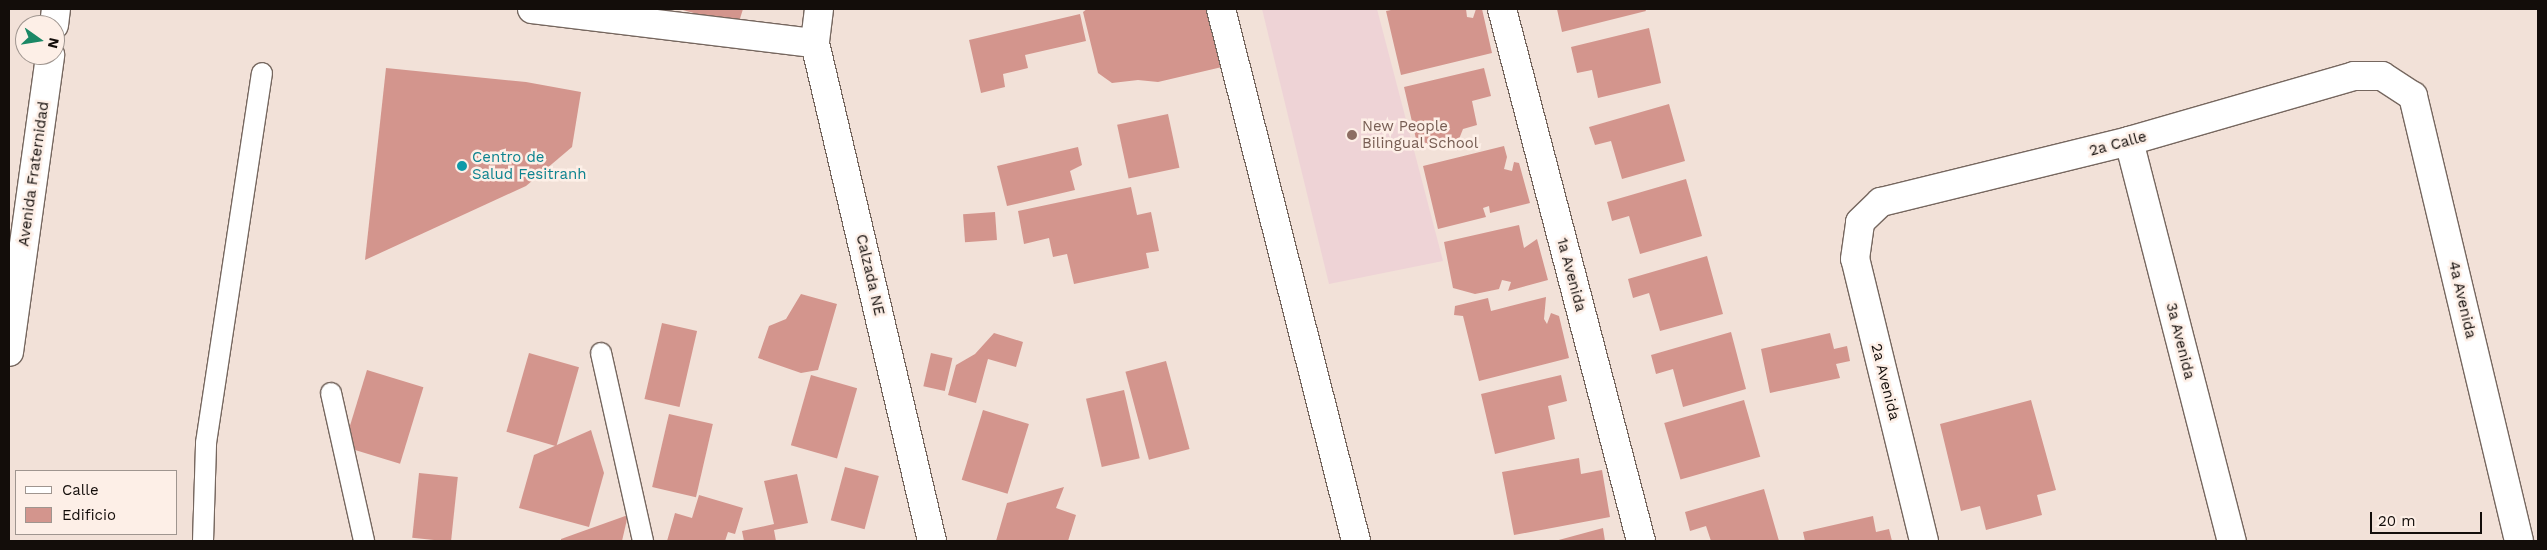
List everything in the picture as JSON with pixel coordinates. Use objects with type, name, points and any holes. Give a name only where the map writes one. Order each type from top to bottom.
[{"type":"street","points":[[532,9],[649,16],[815,43]]},
{"type":"street","name":"Calzada NE","points":[[818,9],[815,43],[932,541]]},
{"type":"street","points":[[1221,9],[1356,541]]},
{"type":"street","name":"1a Avenida","points":[[1502,9],[1640,541]]},
{"type":"street","name":"Avenida Fraternidad","points":[[9,352],[11,324],[49,65]]},
{"type":"street","name":"2a Calle","points":[[1860,222],[1881,202],[2129,142],[2354,76],[2382,76]]},
{"type":"street","name":"4a Avenida","points":[[2382,76],[2413,96],[2519,541]]},
{"type":"street","name":"3a Avenida","points":[[2129,142],[2232,541]]},
{"type":"street","name":"2a Avenida","points":[[1860,222],[1855,259],[1924,541]]},
{"type":"lane","points":[[203,541],[206,443],[262,73]]},
{"type":"lane","points":[[601,353],[643,541]]},
{"type":"lane","points":[[331,393],[364,541]]},
{"type":"shaded area","name":"New People Bilingual School","points":[[1262,9],[1377,9],[1443,261],[1329,284]]},
{"type":"building","points":[[679,9],[743,9],[738,25]]},
{"type":"building","points":[[1087,9],[1208,9],[1222,67],[1158,82],[1138,80],[1112,83],[1098,73],[1083,12]]},
{"type":"building","points":[[1396,9],[1466,9],[1467,17],[1473,18],[1476,9],[1482,9],[1492,53],[1401,75],[1386,11]]},
{"type":"building","points":[[1557,9],[1645,9],[1646,11],[1562,32]]},
{"type":"building","points":[[1080,14],[1086,41],[1025,55],[1028,68],[1003,74],[1005,87],[981,93],[969,40]]},
{"type":"building","points":[[1649,28],[1661,83],[1598,98],[1592,70],[1577,73],[1571,47]]},
{"type":"building","name":"Centro de Salud Fesitranh","points":[[386,68],[526,82],[581,92],[572,147],[526,186],[365,260]]},
{"type":"building","points":[[1484,68],[1491,96],[1472,101],[1477,125],[1463,129],[1459,139],[1431,145],[1416,139],[1404,87]]},
{"type":"building","points":[[1669,104],[1685,161],[1622,179],[1611,141],[1595,145],[1589,127]]},
{"type":"building","points":[[1168,114],[1179,168],[1129,179],[1117,125]]},
{"type":"building","points":[[1504,146],[1507,157],[1504,169],[1512,171],[1514,162],[1519,163],[1530,203],[1490,213],[1489,206],[1483,208],[1486,217],[1438,229],[1423,166]]},
{"type":"building","points":[[1078,147],[1082,165],[1070,171],[1075,190],[1007,206],[997,166]]},
{"type":"building","points":[[1686,179],[1702,236],[1640,254],[1629,216],[1612,221],[1607,202]]},
{"type":"building","points":[[1131,187],[1137,215],[1151,212],[1159,251],[1146,253],[1149,268],[1074,284],[1067,254],[1053,257],[1049,238],[1024,244],[1018,211]]},
{"type":"building","points":[[995,212],[997,240],[965,242],[963,214]]},
{"type":"building","points":[[1519,225],[1524,248],[1537,239],[1548,280],[1508,291],[1511,282],[1502,280],[1499,289],[1475,294],[1453,288],[1444,242]]},
{"type":"building","points":[[1707,256],[1723,314],[1660,331],[1649,293],[1633,298],[1628,279]]},
{"type":"building","points":[[801,294],[837,304],[818,370],[801,373],[758,358],[769,326],[786,319]]},
{"type":"building","points":[[1546,297],[1544,319],[1547,324],[1551,313],[1559,316],[1569,358],[1479,381],[1463,316],[1454,315],[1455,306],[1488,298],[1491,311]]},
{"type":"building","points":[[662,323],[697,331],[680,407],[644,399]]},
{"type":"building","points":[[1731,332],[1746,389],[1683,407],[1673,369],[1656,374],[1651,355]]},
{"type":"building","points":[[994,333],[1023,342],[1016,367],[988,359],[976,403],[948,395],[956,365],[975,354]]},
{"type":"building","points":[[1830,333],[1834,349],[1847,346],[1850,361],[1836,364],[1840,378],[1770,393],[1761,349]]},
{"type":"building","points":[[529,353],[579,367],[556,446],[506,432]]},
{"type":"building","points":[[931,353],[952,358],[945,391],[923,386]]},
{"type":"building","points":[[1166,361],[1190,449],[1149,460],[1125,372]]},
{"type":"building","points":[[367,370],[423,387],[400,464],[344,447]]},
{"type":"building","points":[[811,375],[857,388],[837,458],[791,445]]},
{"type":"building","points":[[1561,375],[1567,401],[1548,406],[1555,439],[1495,454],[1481,394]]},
{"type":"building","points":[[1124,390],[1140,458],[1102,467],[1086,399]]},
{"type":"building","points":[[1744,400],[1760,457],[1680,480],[1664,423]]},
{"type":"building","points":[[2031,400],[2056,490],[2037,495],[2042,515],[1986,530],[1980,506],[1961,511],[1940,424]]},
{"type":"building","points":[[983,410],[1029,424],[1008,494],[962,480]]},
{"type":"building","points":[[669,414],[713,424],[696,497],[652,487]]},
{"type":"building","points":[[591,430],[604,473],[589,527],[519,508],[534,455]]},
{"type":"building","points":[[1579,458],[1581,474],[1602,470],[1610,517],[1514,535],[1502,472]]},
{"type":"building","points":[[845,467],[879,476],[865,529],[831,520]]},
{"type":"building","points":[[419,473],[458,477],[451,541],[412,538]]},
{"type":"building","points":[[797,474],[808,523],[774,530],[776,541],[744,541],[742,531],[774,524],[764,481]]},
{"type":"building","points":[[1064,487],[1056,508],[1076,515],[1068,541],[996,541],[1007,503]]},
{"type":"building","points":[[1764,489],[1779,541],[1711,541],[1706,526],[1690,531],[1685,512]]},
{"type":"building","points":[[699,495],[743,508],[735,534],[728,532],[725,541],[667,541],[675,513],[692,518]]},
{"type":"building","points":[[628,515],[622,541],[561,541],[561,539]]},
{"type":"building","points":[[1873,516],[1876,532],[1889,529],[1892,541],[1805,541],[1803,532]]},
{"type":"building","points":[[1603,528],[1605,541],[1555,541]]},
{"type":"place","name":"New People Bilingual School","points":[[1352,135]]},
{"type":"place","name":"Centro de Salud Fesitranh","points":[[462,166]]}]
